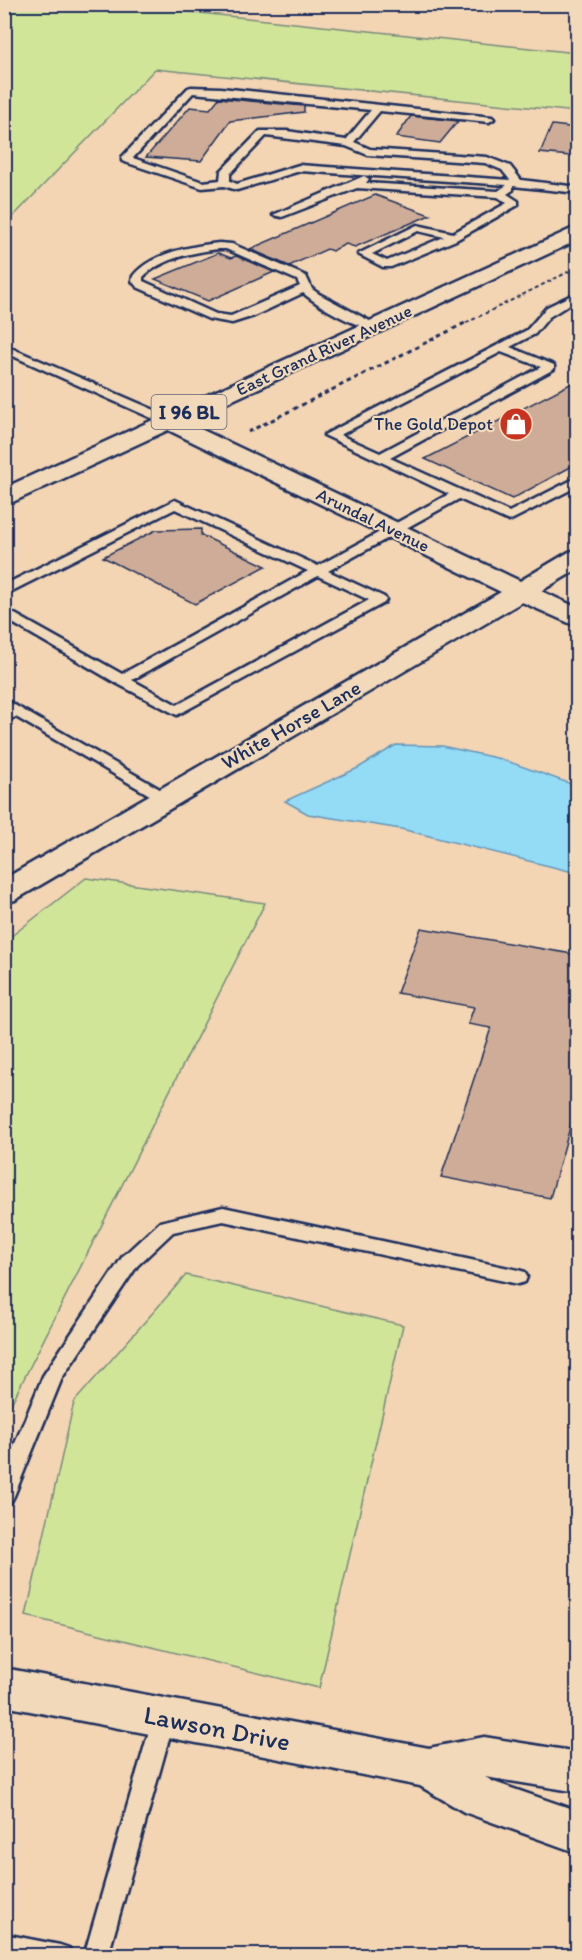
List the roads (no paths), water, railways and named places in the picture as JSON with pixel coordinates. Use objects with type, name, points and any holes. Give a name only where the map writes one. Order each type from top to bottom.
[{"type":"street","name":"East Grand River Avenue","points":[[4,498],[578,232]]},
{"type":"street","name":"Arundal Avenue","points":[[169,421],[578,619]]},
{"type":"street","name":"White Horse Lane","points":[[4,893],[578,558]]},
{"type":"street","name":"Lawson Drive","points":[[4,1687],[429,1768],[480,1798],[578,1832]]},
{"type":"street","name":"Lawson Drive","points":[[429,1768],[484,1757],[578,1772]]},
{"type":"lane","points":[[489,119],[221,91],[191,90],[126,159],[202,185],[225,183],[237,187],[299,168],[558,186],[578,190]]},
{"type":"lane","points":[[348,143],[378,108]]},
{"type":"lane","points":[[225,183],[225,173],[263,133],[287,134],[348,143],[368,152],[487,160],[506,168],[518,183]]},
{"type":"lane","points":[[278,215],[356,185],[372,172]]},
{"type":"lane","points":[[500,194],[518,183]]},
{"type":"lane","points":[[356,185],[500,194],[514,203],[479,225],[387,265],[363,254],[417,228],[453,236]]},
{"type":"lane","points":[[306,287],[250,315],[222,320],[141,285],[138,276],[147,268],[198,247],[228,246],[302,278],[306,287],[307,291],[334,309],[375,327]]},
{"type":"lane","points":[[578,295],[557,305],[538,320],[531,332],[330,435],[509,517],[578,481]]},
{"type":"lane","points":[[4,348],[169,421]]},
{"type":"lane","points":[[381,458],[550,367],[501,348]]},
{"type":"lane","points":[[121,680],[459,494]]},
{"type":"lane","points":[[4,591],[175,504],[379,600],[177,711],[4,612]]},
{"type":"lane","points":[[9,710],[165,798]]},
{"type":"lane","points":[[4,1496],[53,1376],[130,1261],[167,1227],[222,1214],[518,1277]]},
{"type":"lane","points":[[96,1956],[164,1717]]},
{"type":"lane","points":[[4,1945],[60,1956]]},
{"type":"water","points":[[396,745],[442,746],[501,759],[577,786],[577,873],[401,829],[308,814],[285,801],[358,768]]},
{"type":"place","name":"The Gold Depot","points":[[516,424]]}]
